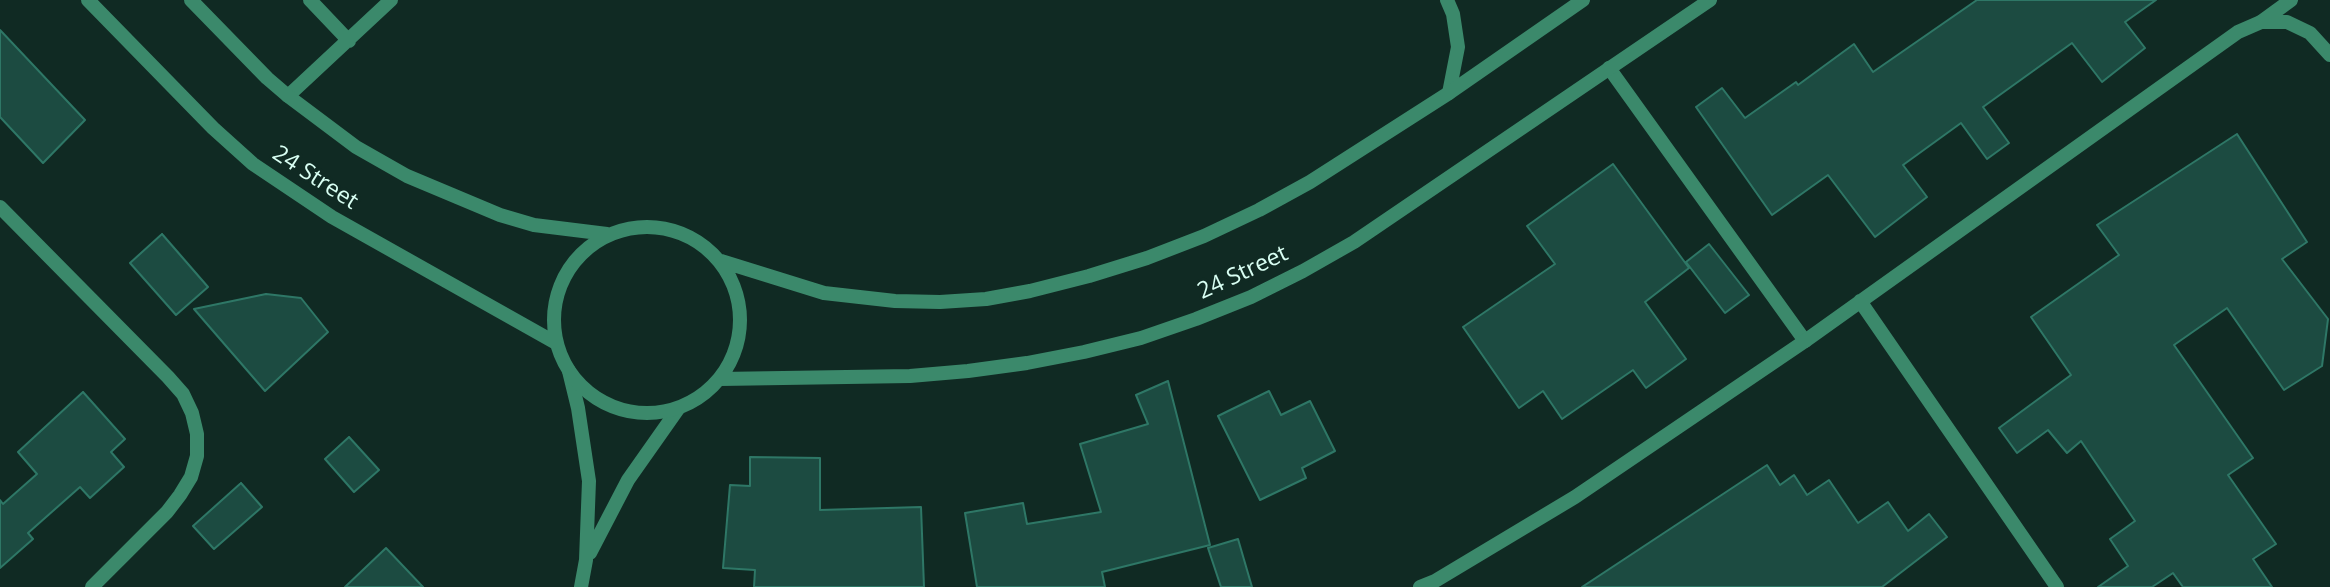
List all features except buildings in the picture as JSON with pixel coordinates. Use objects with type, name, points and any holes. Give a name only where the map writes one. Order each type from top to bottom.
[{"type":"street","name":"24 Street","points":[[88,0],[213,128],[253,164],[395,254],[556,343]]},
{"type":"street","points":[[191,0],[288,96],[356,147],[407,176],[458,198],[534,225],[607,234]]},
{"type":"street","points":[[310,0],[349,41]]},
{"type":"street","points":[[288,96],[391,0]]},
{"type":"street","points":[[1447,0],[1453,14],[1458,47],[1449,93]]},
{"type":"street","points":[[720,261],[790,284],[859,299],[940,302],[986,299],[1030,291],[1147,258],[1204,236],[1259,210],[1310,181],[1449,93],[1583,0]]},
{"type":"street","name":"24 Street","points":[[720,379],[910,376],[968,371],[1084,352],[1141,338],[1196,319],[1293,276],[1354,242],[1710,0]]},
{"type":"street","points":[[1420,587],[1437,584],[1575,497],[1805,341],[2238,32],[2261,22],[2291,0]]},
{"type":"street","points":[[2261,22],[2287,22],[2310,33],[2330,55]]},
{"type":"street","points":[[1609,68],[1805,341]]},
{"type":"street","points":[[0,207],[169,377],[183,394],[192,413],[197,434],[197,456],[191,477],[180,495],[92,587]]},
{"type":"street","points":[[569,372],[590,394],[617,409],[648,414],[678,409],[701,397],[720,379],[733,357],[740,333],[740,308],[733,283],[720,261],[697,240],[668,228],[637,226],[607,234],[586,248],[568,267],[557,291],[553,317],[556,343],[569,372],[580,420],[589,481],[586,560],[581,587]]},
{"type":"street","points":[[1860,301],[2057,587]]},
{"type":"street","points":[[586,560],[628,480],[678,409]]}]
